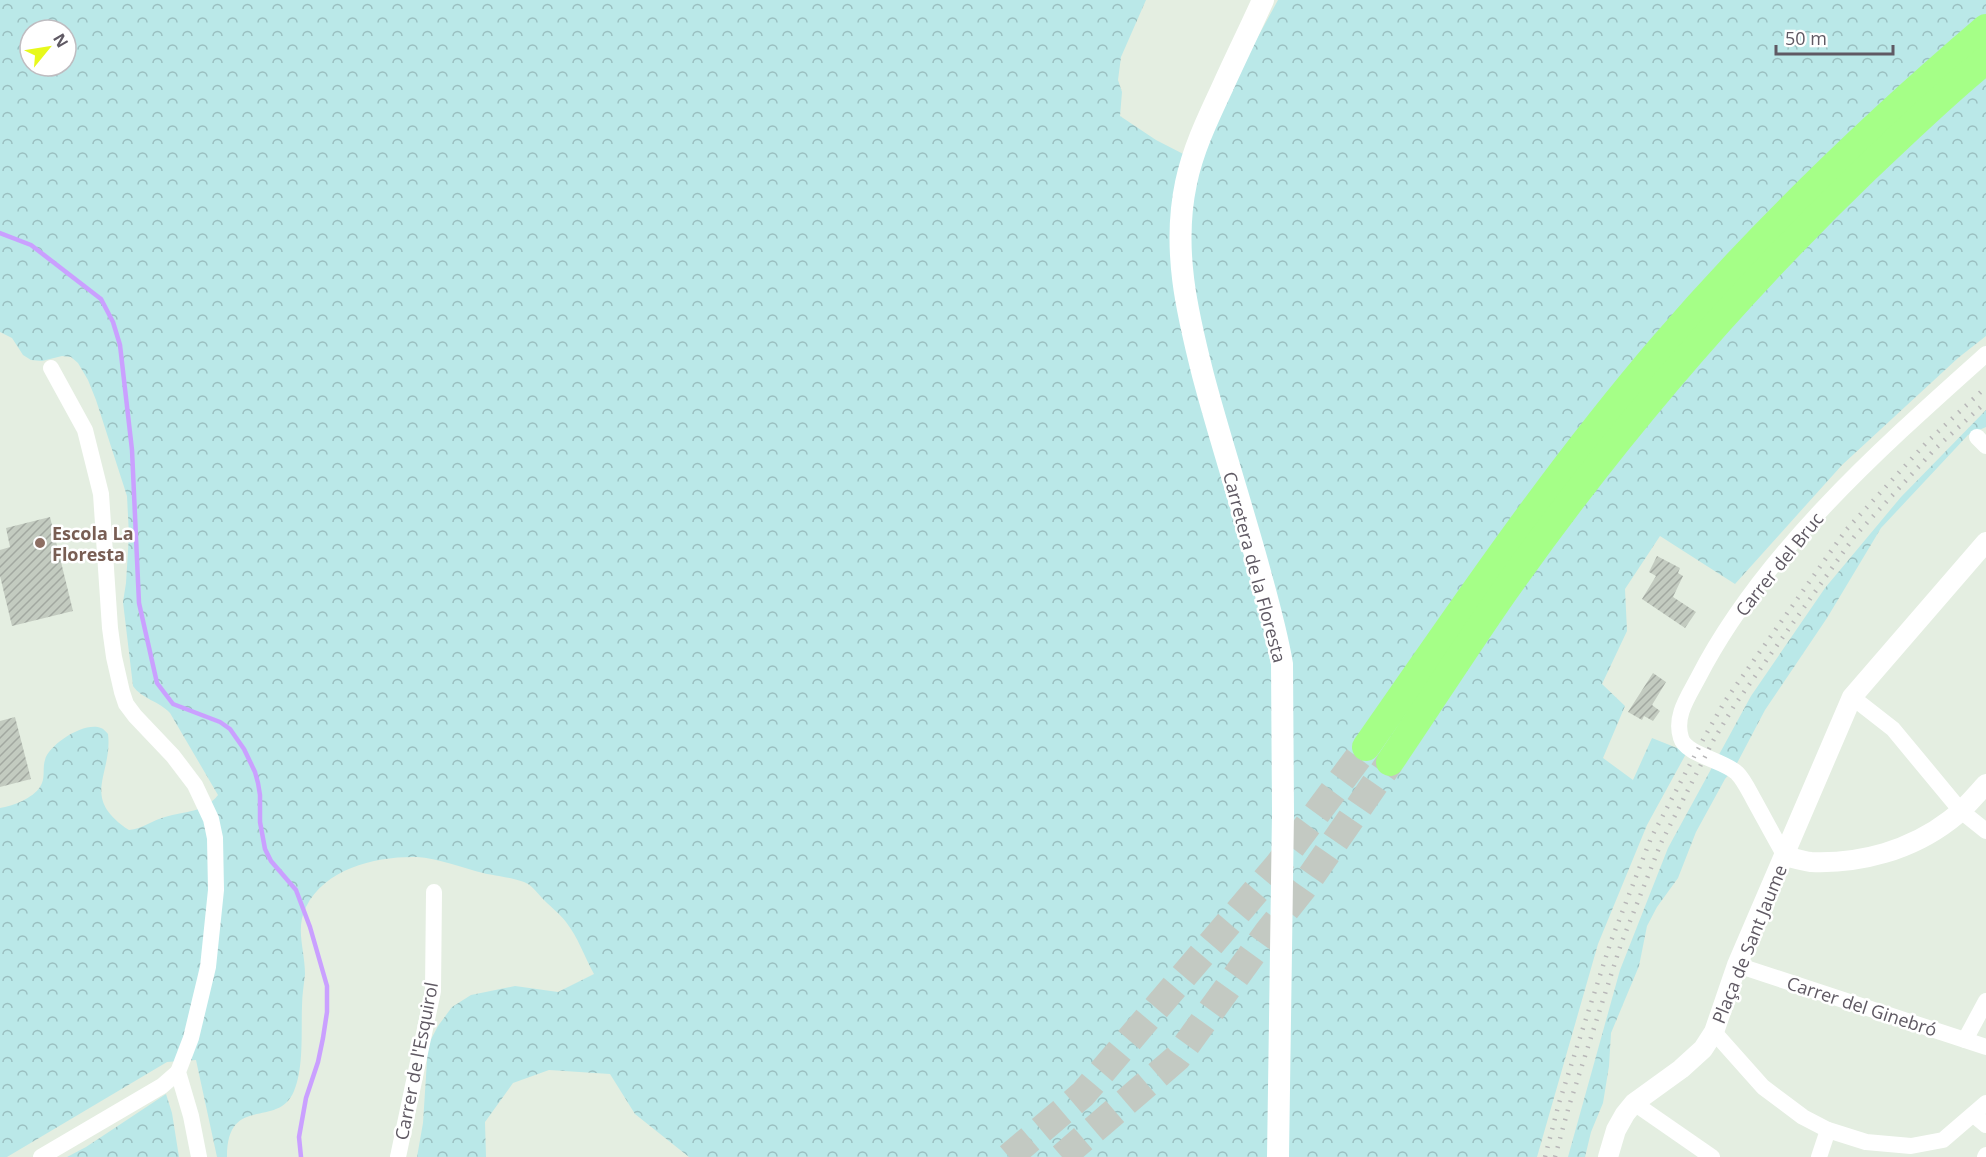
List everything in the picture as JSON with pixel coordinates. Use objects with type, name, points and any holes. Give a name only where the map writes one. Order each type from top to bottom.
[{"type":"highway","points":[[1366,747],[1521,525],[1625,391],[1663,346],[1791,207],[1872,129],[1986,28]]},
{"type":"highway","points":[[1390,762],[1505,592],[1636,418],[1754,282],[1827,207],[1903,134],[1986,60]]},
{"type":"main road","name":"Carretera de la Floresta","points":[[1263,0],[1203,128],[1191,164],[1182,206],[1180,245],[1182,285],[1190,325],[1210,404],[1260,571],[1282,664],[1283,836],[1278,1157]]},
{"type":"street","name":"Carrer del Bruc","points":[[1785,856],[1739,775],[1725,764],[1689,749],[1681,740],[1679,725],[1681,712],[1710,655],[1750,594],[1809,524],[1908,424],[1986,354]]},
{"type":"street","points":[[41,1157],[162,1086],[178,1072],[190,1038],[208,967],[216,890],[215,838],[211,819],[195,785],[135,716],[126,704],[122,692],[110,628],[102,494],[85,430],[51,368]]},
{"type":"street","name":"Plaça de Sant Jaume","points":[[1634,1103],[1681,1069],[1703,1049],[1714,1032],[1737,965],[1852,697],[1986,542]]},
{"type":"street","points":[[1852,697],[1893,729],[1961,811],[1986,831]]},
{"type":"street","points":[[1785,856],[1810,862],[1872,857],[1902,847],[1930,834],[1961,811],[1986,784]]},
{"type":"street","name":"Carrer de l'Esquirol","points":[[398,1157],[433,991],[434,892]]},
{"type":"street","name":"Carrer del Ginebró","points":[[1737,965],[1986,1047]]},
{"type":"street","points":[[1965,1040],[1986,1001]]},
{"type":"street","points":[[1714,1032],[1763,1087],[1803,1117],[1828,1130],[1866,1142],[1911,1146],[1943,1140],[1980,1120],[1986,1103]]},
{"type":"street","points":[[178,1072],[191,1116],[199,1157]]},
{"type":"street","points":[[1608,1157],[1616,1130],[1634,1103],[1712,1157]]},
{"type":"street","points":[[1819,1157],[1828,1130]]},
{"type":"green space","points":[[0,0],[1146,0],[1121,57],[1118,80],[1122,92],[1120,116],[1156,140],[1195,160],[1236,77],[1278,0],[1986,0],[1986,336],[1958,358],[1842,465],[1735,584],[1660,536],[1625,589],[1627,631],[1602,684],[1625,706],[1603,758],[1633,780],[1652,738],[1687,752],[1647,825],[1598,944],[1537,1157],[689,1157],[635,1114],[610,1074],[549,1070],[513,1083],[485,1122],[486,1157],[417,1157],[423,1123],[428,1045],[452,1007],[471,995],[515,986],[558,992],[594,974],[566,922],[528,884],[441,861],[402,857],[369,862],[339,874],[315,894],[306,907],[301,923],[305,974],[301,1061],[297,1082],[287,1102],[277,1109],[244,1118],[235,1125],[229,1137],[227,1157],[217,1157],[196,1060],[167,1062],[7,1157],[0,1157],[0,808],[33,795],[43,780],[44,763],[53,747],[68,735],[94,727],[102,728],[108,734],[102,785],[105,807],[129,830],[160,818],[200,808],[213,801],[218,795],[170,713],[133,686],[123,602],[129,535],[127,496],[88,380],[78,363],[71,357],[62,356],[42,361],[31,360],[23,355],[12,338],[0,332]]},
{"type":"green space","points":[[1986,410],[1986,427],[1968,435],[1881,528],[1827,618],[1765,710],[1735,767],[1725,779],[1696,832],[1678,878],[1657,907],[1647,926],[1639,966],[1611,1033],[1603,1103],[1591,1132],[1585,1157],[1568,1157],[1620,970],[1668,848],[1751,696],[1825,588],[1901,497]]},
{"type":"green space","points":[[166,1094],[172,1113],[179,1157],[67,1157],[86,1147]]},
{"type":"building","name":"Escola La Floresta","points":[[50,517],[73,611],[12,626],[0,576],[0,550],[10,547],[6,528]]},
{"type":"building","points":[[1657,556],[1680,568],[1678,573],[1683,576],[1673,597],[1696,612],[1685,628],[1642,599],[1656,576],[1649,572]]},
{"type":"building","points":[[1653,673],[1666,682],[1652,705],[1660,711],[1653,721],[1644,716],[1642,720],[1628,712]]},
{"type":"building","points":[[15,717],[31,779],[0,787],[0,721]]},
{"type":"waterway","points":[[0,233],[31,245],[101,299],[113,322],[120,345],[132,450],[139,603],[157,683],[173,704],[220,722],[230,729],[244,749],[258,783],[260,822],[265,849],[271,861],[296,890],[310,927],[327,986],[327,1012],[323,1038],[306,1098],[299,1137],[301,1157]]},
{"type":"tunnel","points":[[1009,1157],[1083,1094],[1279,864],[1366,747]]},
{"type":"tunnel","points":[[1062,1157],[1177,1058],[1268,932],[1303,888],[1390,762]]},
{"type":"railway","points":[[1545,1157],[1559,1103],[1611,941],[1651,838],[1725,701],[1846,530],[1927,442],[1986,387]]},
{"type":"railway","points":[[1555,1157],[1621,944],[1661,843],[1713,741],[1734,706],[1854,537],[1935,449],[1986,402]]},
{"type":"place","name":"Escola La Floresta","points":[[40,543]]}]
